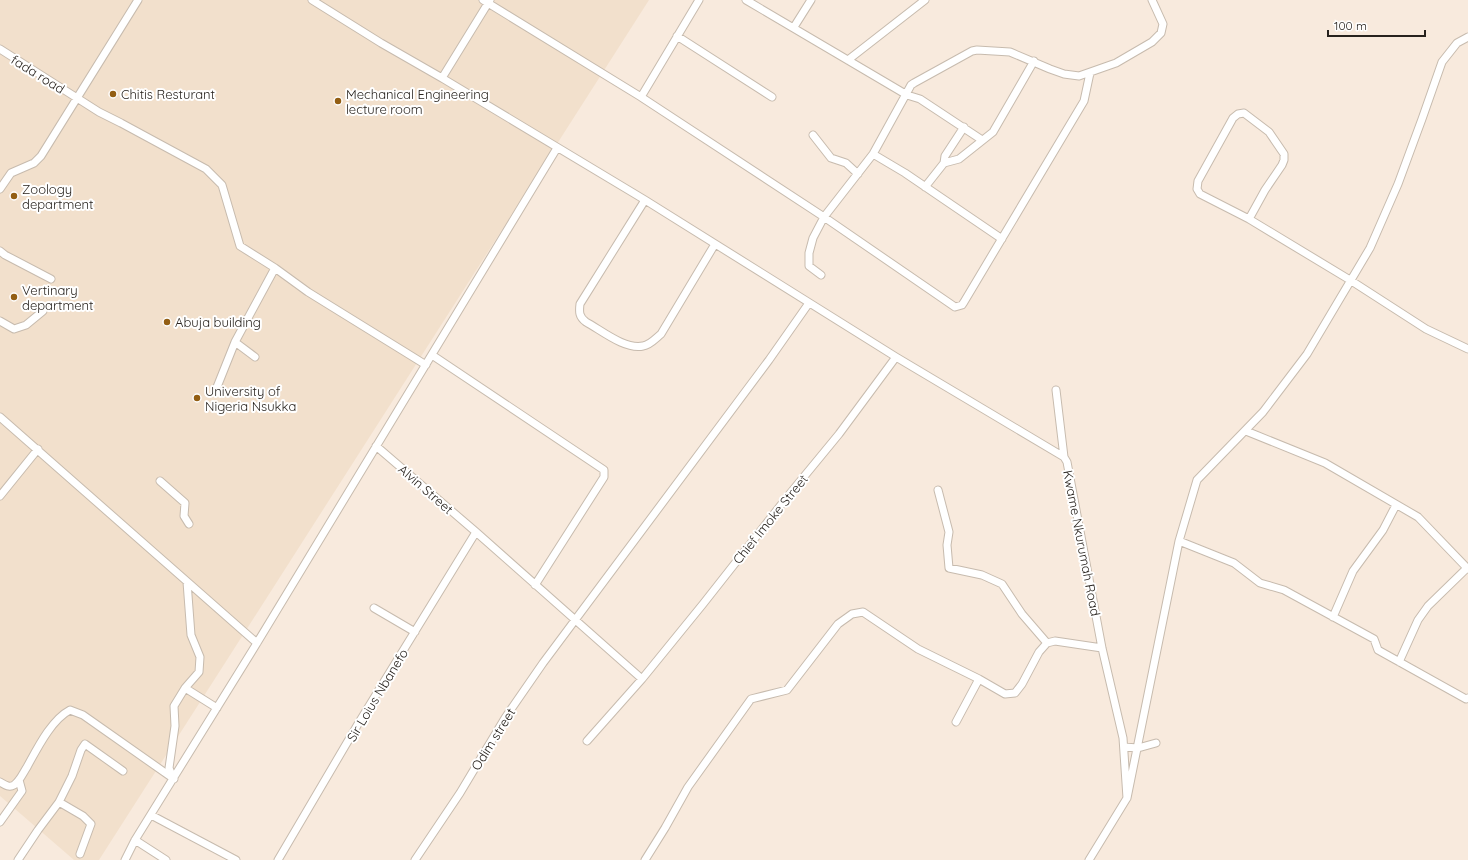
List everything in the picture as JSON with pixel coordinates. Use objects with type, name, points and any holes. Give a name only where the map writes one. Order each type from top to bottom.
[{"type":"street","points":[[0,189],[11,173],[34,163],[41,156],[138,0]]},
{"type":"street","name":"Kwame Nkurumah Road","points":[[312,0],[381,43],[645,200],[896,357],[1064,457],[1067,462],[1102,648],[1123,738],[1127,798]]},
{"type":"street","points":[[640,97],[699,0]]},
{"type":"street","points":[[746,0],[907,95],[920,99],[982,140]]},
{"type":"street","points":[[794,27],[811,0]]},
{"type":"street","points":[[848,60],[925,0]]},
{"type":"street","points":[[821,275],[809,266],[809,253],[813,238],[824,217],[873,154],[914,83],[972,51],[977,50],[1010,52],[1064,74],[1079,76],[1090,73],[1116,63],[1152,42],[1161,33],[1163,24],[1152,0]]},
{"type":"street","points":[[442,78],[487,1],[640,97],[824,217],[955,307],[962,305],[964,302],[1084,101],[1090,73]]},
{"type":"street","points":[[677,36],[772,97]]},
{"type":"street","points":[[1089,860],[1127,798],[1180,541],[1197,480],[1263,412],[1307,354],[1370,248],[1395,191],[1442,62],[1457,44],[1468,38]]},
{"type":"street","name":"fada road","points":[[0,49],[98,112],[206,169],[222,185],[240,246],[275,268],[308,292],[426,364]]},
{"type":"street","points":[[944,163],[959,159],[993,132],[1034,61]]},
{"type":"street","points":[[1250,220],[1265,190],[1282,165],[1284,154],[1268,132],[1244,114],[1238,114],[1233,118],[1198,181],[1197,189],[1200,194],[1250,220],[1350,280],[1426,329],[1468,349]]},
{"type":"street","points":[[925,187],[944,163],[945,156],[964,127]]},
{"type":"street","points":[[813,135],[831,158],[846,163],[858,174]]},
{"type":"street","points":[[125,860],[135,840],[257,643],[557,148]]},
{"type":"street","points":[[873,154],[905,173],[1002,239]]},
{"type":"street","points":[[645,200],[580,304],[579,312],[586,322],[629,346],[644,346],[653,341],[661,334],[715,244]]},
{"type":"street","points":[[0,250],[5,256],[51,279]]},
{"type":"street","points":[[217,387],[235,342],[275,268]]},
{"type":"street","name":"Odim street","points":[[415,860],[460,793],[505,718],[574,620],[770,360],[809,303]]},
{"type":"street","points":[[0,321],[14,329],[26,325],[43,311]]},
{"type":"street","points":[[235,342],[255,357]]},
{"type":"street","points":[[432,355],[604,470],[604,477],[535,585]]},
{"type":"street","name":"Chief Imoke Street","points":[[586,741],[642,679],[703,604],[839,434],[896,357]]},
{"type":"street","points":[[1056,390],[1064,457]]},
{"type":"street","points":[[0,417],[257,643]]},
{"type":"street","points":[[1246,431],[1325,463],[1418,517],[1468,569],[1428,606],[1418,620],[1399,662]]},
{"type":"street","name":"Alvin Street","points":[[376,446],[642,679]]},
{"type":"street","points":[[0,496],[38,449]]},
{"type":"street","points":[[160,481],[185,503],[184,516],[189,524]]},
{"type":"street","points":[[938,490],[949,532],[947,545],[948,568],[982,575],[1002,584],[1022,614],[1047,643]]},
{"type":"street","points":[[1333,616],[1353,571],[1383,530],[1396,504]]},
{"type":"street","name":"Sir Loius Nbanefo","points":[[278,860],[476,532]]},
{"type":"street","points":[[1180,541],[1234,563],[1260,583],[1284,590],[1333,616],[1374,639],[1378,650],[1466,699],[1468,698]]},
{"type":"street","points":[[174,779],[169,768],[175,726],[174,706],[185,688],[199,672],[200,657],[191,635],[187,582]]},
{"type":"street","points":[[374,608],[415,632]]},
{"type":"street","points":[[645,860],[688,787],[751,699],[786,690],[838,624],[852,614],[864,612],[918,649],[979,679],[1004,694],[1015,693],[1022,684],[1039,652],[1047,643],[1055,641],[1102,648]]},
{"type":"street","points":[[956,722],[979,679]]},
{"type":"street","points":[[185,688],[217,708]]},
{"type":"street","points":[[0,782],[7,787],[13,786],[19,780],[42,740],[63,714],[70,710],[83,715],[174,779]]},
{"type":"street","points":[[1124,747],[1138,748],[1156,743]]},
{"type":"street","points":[[18,860],[59,802],[72,776],[81,750],[85,744],[123,771]]},
{"type":"street","points":[[0,822],[22,791],[19,780]]},
{"type":"street","points":[[59,802],[83,816],[91,824],[80,854]]},
{"type":"street","points":[[151,815],[236,860]]},
{"type":"street","points":[[135,840],[166,860]]},
{"type":"shaded area","name":"University of Nigeria Nsukka","points":[[0,0],[649,0],[99,860],[74,860],[0,796]]},
{"type":"place","name":"Chitis Resturant","points":[[113,94]]},
{"type":"place","name":"Mechanical Engineering lecture room","points":[[338,101]]},
{"type":"place","name":"Zoology department","points":[[14,196]]},
{"type":"place","name":"Vertinary department","points":[[14,297]]},
{"type":"place","name":"Abuja building","points":[[167,322]]},
{"type":"place","name":"University of Nigeria Nsukka","points":[[197,398]]}]
